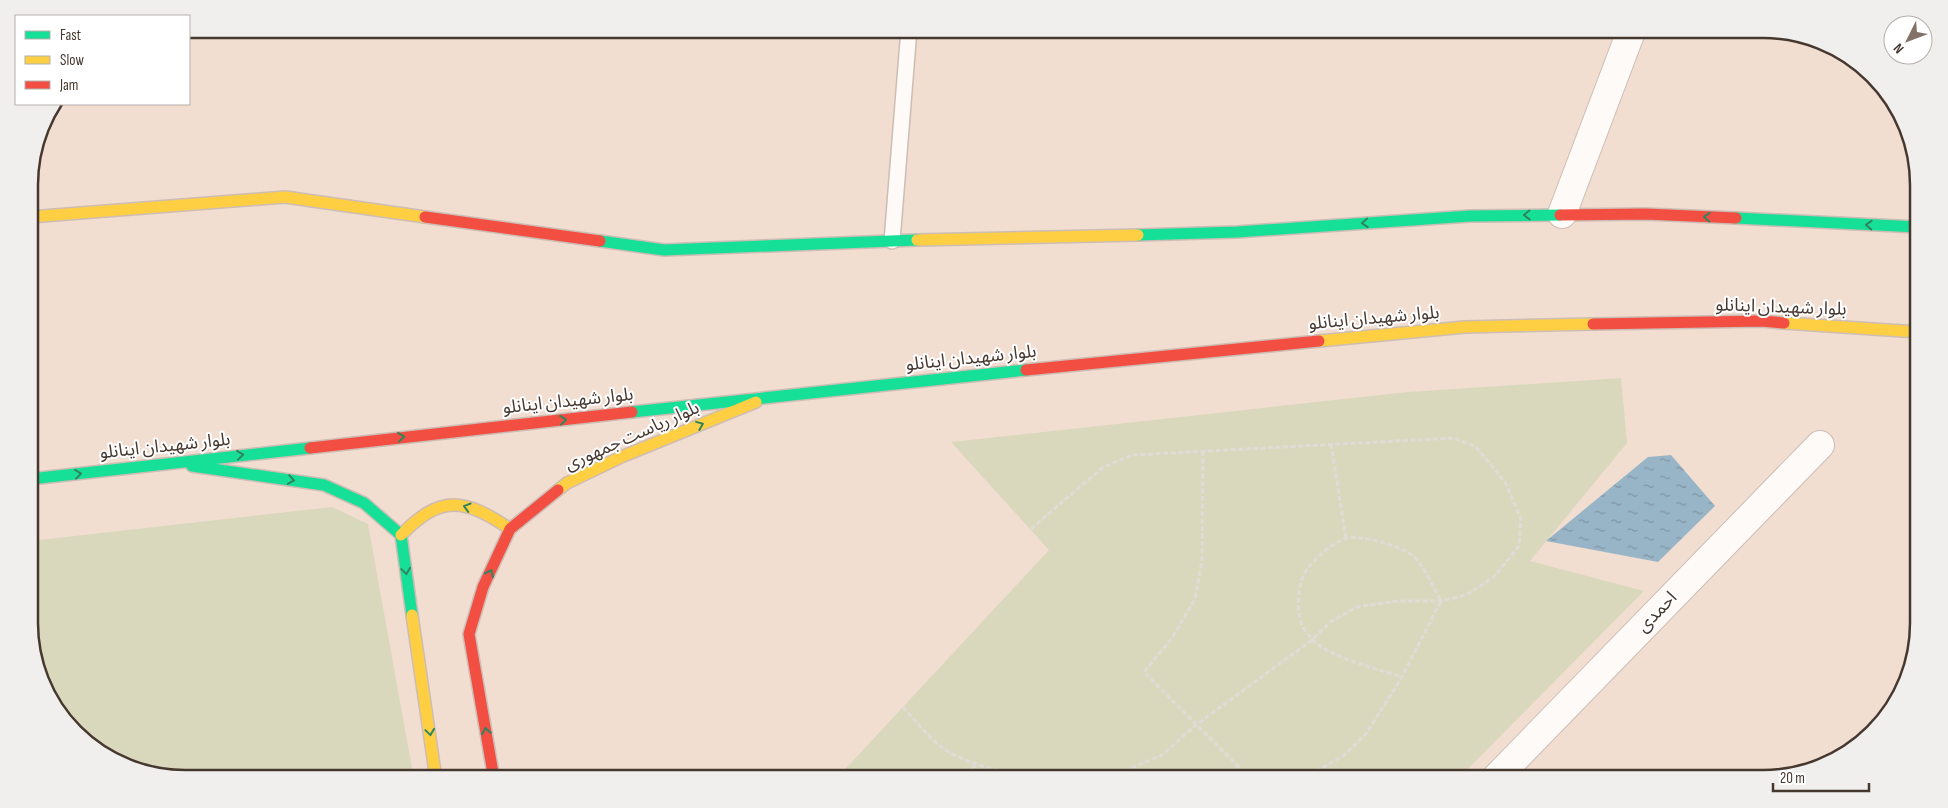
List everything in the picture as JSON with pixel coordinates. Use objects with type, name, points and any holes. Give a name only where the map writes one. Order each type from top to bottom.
[{"type":"main road","points":[[38,215],[285,197],[664,250],[892,241],[1237,232],[1470,216],[1562,214],[1646,214],[1910,227]]},
{"type":"main road","name":"بلوار شهیدان اینانلو","points":[[37,478],[769,397],[1102,362],[1465,327],[1762,321],[1910,331]]},
{"type":"main road","name":"بلوار ریاست جمهوری","points":[[493,770],[470,634],[483,587],[510,529],[567,484],[621,456],[769,397]]},
{"type":"main road","points":[[173,463],[324,486],[364,504],[401,536],[435,770]]},
{"type":"main road","points":[[401,536],[416,520],[432,508],[454,504],[492,516],[510,529]]},
{"type":"street","points":[[1562,214],[1629,38]]},
{"type":"street","name":"احمدی","points":[[1504,770],[1820,446]]},
{"type":"lane","points":[[892,241],[908,38]]},
{"type":"path","points":[[1031,529],[1102,468],[1132,455],[1454,438],[1476,447],[1505,482],[1520,518],[1519,546],[1494,576],[1466,596],[1440,601],[1397,601],[1357,607],[1330,622],[1312,640],[1196,725],[1162,755],[1127,770]]},
{"type":"path","points":[[1331,444],[1346,538]]},
{"type":"path","points":[[1203,450],[1202,561],[1195,599],[1172,638],[1144,672],[1242,770]]},
{"type":"path","points":[[1402,677],[1340,657],[1312,640],[1301,624],[1298,595],[1305,572],[1324,552],[1346,538],[1368,539],[1389,544],[1413,556],[1432,583],[1440,601]]},
{"type":"path","points":[[1318,770],[1343,756],[1366,734],[1402,677],[1440,601]]},
{"type":"path","points":[[903,707],[940,746],[976,765],[1004,770]]},
{"type":"path","points":[[970,770],[976,765]]},
{"type":"shaded area","points":[[1621,378],[1627,443],[1530,561],[1644,591],[1467,770],[844,770],[1049,550],[951,442],[1408,392]]},
{"type":"shaded area","points":[[332,507],[368,524],[412,770],[175,770],[155,768],[137,763],[103,746],[74,721],[62,705],[45,671],[40,653],[37,624],[37,540]]},
{"type":"water","points":[[1671,455],[1715,506],[1658,562],[1546,541],[1648,457]]},
{"type":"traffic: fast","points":[[1138,235],[1237,232],[1470,216],[1560,215]]},
{"type":"traffic: fast","points":[[1736,218],[1910,227]]},
{"type":"traffic: fast","points":[[600,241],[664,250],[917,240]]},
{"type":"traffic: fast","points":[[632,412],[1026,370]]},
{"type":"traffic: fast","points":[[37,478],[310,448]]},
{"type":"traffic: fast","points":[[192,466],[324,485],[364,503],[401,535],[412,615]]},
{"type":"traffic: slow","points":[[38,216],[285,197],[425,217]]},
{"type":"traffic: slow","points":[[917,240],[1138,235]]},
{"type":"traffic: slow","points":[[1784,323],[1910,331]]},
{"type":"traffic: slow","points":[[1319,341],[1465,327],[1593,324]]},
{"type":"traffic: slow","points":[[558,490],[567,483],[621,457],[756,402]]},
{"type":"traffic: slow","points":[[401,535],[428,512],[453,505],[466,506],[479,511],[510,529]]},
{"type":"traffic: slow","points":[[412,615],[435,770]]},
{"type":"traffic: jam","points":[[1560,215],[1646,214],[1736,218]]},
{"type":"traffic: jam","points":[[425,217],[600,241]]},
{"type":"traffic: jam","points":[[1593,324],[1762,321],[1784,323]]},
{"type":"traffic: jam","points":[[1026,370],[1319,341]]},
{"type":"traffic: jam","points":[[310,448],[632,412]]},
{"type":"traffic: jam","points":[[492,770],[469,634],[483,587],[510,529],[558,490]]}]
